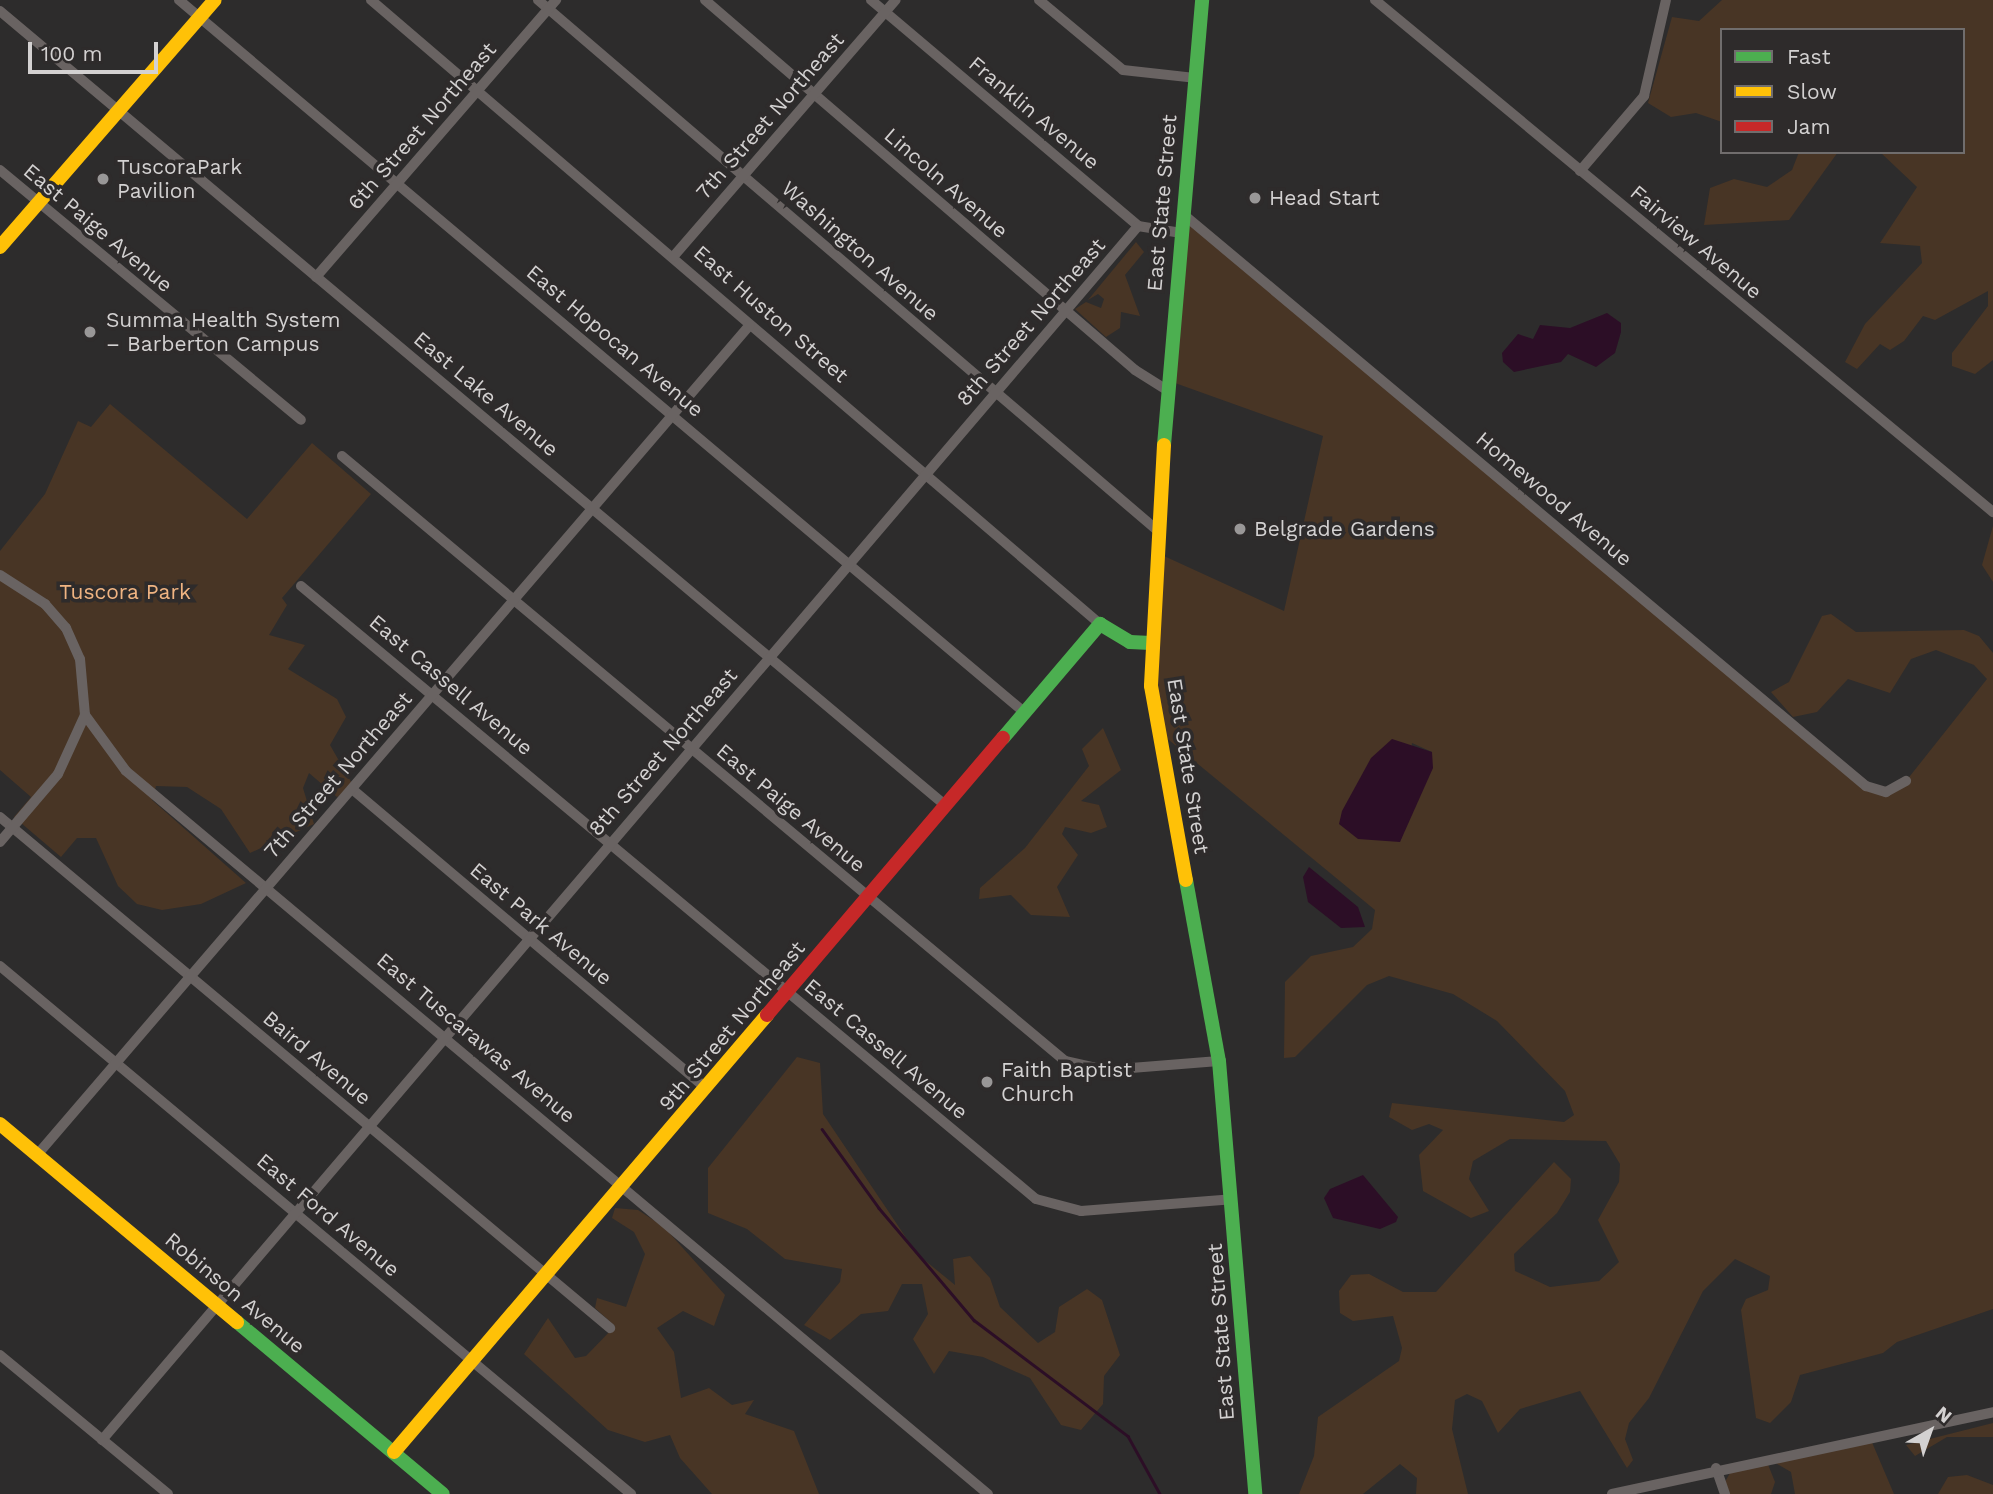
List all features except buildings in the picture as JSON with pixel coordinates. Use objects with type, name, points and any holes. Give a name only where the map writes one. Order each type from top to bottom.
[{"type":"street","name":"East Hopocan Avenue","points":[[179,0],[1025,713]]},
{"type":"street","points":[[0,247],[215,0]]},
{"type":"street","name":"East Huston Street","points":[[371,0],[1100,624],[1118,638],[1151,643]]},
{"type":"street","name":"Washington Avenue","points":[[538,0],[1158,531]]},
{"type":"street","name":"6th Street Northeast","points":[[316,277],[556,0]]},
{"type":"street","name":"Lincoln Avenue","points":[[705,0],[1065,312],[1167,390]]},
{"type":"street","name":"Franklin Avenue","points":[[871,0],[1138,226]]},
{"type":"street","name":"7th Street Northeast","points":[[673,257],[897,0]]},
{"type":"street","points":[[1038,0],[1123,70],[1195,78]]},
{"type":"street","name":"East State Street","points":[[1202,0],[1167,390],[1151,643],[1156,728],[1219,1061],[1255,1494]]},
{"type":"street","name":"Fairview Avenue","points":[[1375,0],[1993,512]]},
{"type":"street","points":[[1580,171],[1644,96],[1666,0]]},
{"type":"street","name":"East Lake Avenue","points":[[0,11],[771,656],[946,806]]},
{"type":"street","name":"East Paige Avenue","points":[[0,170],[301,420]]},
{"type":"street","name":"Homewood Avenue","points":[[1183,215],[1866,786],[1886,792],[1906,781]]},
{"type":"street","points":[[1138,226],[1181,233]]},
{"type":"street","name":"8th Street Northeast","points":[[103,1440],[216,1304],[1138,226]]},
{"type":"street","name":"7th Street Northeast","points":[[37,1155],[750,325]]},
{"type":"street","name":"East Paige Avenue","points":[[342,456],[690,750],[1070,1063],[1106,1070],[1219,1061]]},
{"type":"street","points":[[0,575],[45,604],[66,628],[80,659],[85,715],[58,774],[0,842]]},
{"type":"street","name":"East Cassell Avenue","points":[[301,586],[1044,1203],[1081,1211],[1232,1199]]},
{"type":"street","name":"9th Street Northeast","points":[[394,1452],[1100,624]]},
{"type":"street","name":"East Tuscarawas Avenue","points":[[85,715],[127,771],[622,1186],[975,1490],[988,1494]]},
{"type":"street","name":"East Park Avenue","points":[[352,789],[706,1088]]},
{"type":"street","name":"Baird Avenue","points":[[0,817],[610,1328]]},
{"type":"street","name":"East Ford Avenue","points":[[0,966],[631,1494]]},
{"type":"street","name":"Robinson Avenue","points":[[0,1124],[443,1494]]},
{"type":"street","points":[[0,1355],[167,1494]]},
{"type":"street","points":[[1612,1494],[1716,1468],[1993,1412]]},
{"type":"street","points":[[1716,1468],[1725,1494]]},
{"type":"green space","points":[[1722,0],[1993,0],[1993,360],[1975,374],[1952,366],[1952,353],[1988,306],[1988,291],[1935,320],[1923,316],[1904,341],[1890,350],[1880,344],[1857,369],[1845,362],[1865,324],[1922,263],[1920,246],[1880,243],[1917,187],[1882,154],[1965,154],[1965,28],[1720,28],[1720,121],[1696,113],[1671,117],[1648,103],[1672,17],[1699,21]]},
{"type":"green space","points":[[1798,154],[1837,154],[1789,220],[1704,225],[1710,188],[1734,179],[1767,187],[1792,170]]},
{"type":"green space","points":[[1183,214],[1875,790],[1906,781],[1987,679],[1974,665],[1936,650],[1911,659],[1890,693],[1848,679],[1817,712],[1793,717],[1771,692],[1789,682],[1822,616],[1831,614],[1856,632],[1964,630],[1979,636],[1993,653],[1993,1309],[1897,1342],[1883,1353],[1800,1375],[1791,1402],[1770,1423],[1756,1418],[1741,1310],[1746,1299],[1768,1290],[1770,1276],[1735,1259],[1703,1291],[1649,1398],[1629,1423],[1625,1439],[1633,1460],[1627,1468],[1580,1391],[1520,1409],[1498,1433],[1482,1401],[1467,1394],[1455,1400],[1452,1429],[1468,1494],[1416,1494],[1417,1478],[1400,1464],[1363,1494],[1299,1494],[1314,1456],[1318,1417],[1399,1361],[1402,1348],[1393,1316],[1353,1321],[1340,1313],[1339,1291],[1351,1275],[1369,1274],[1403,1292],[1436,1292],[1554,1162],[1571,1179],[1570,1192],[1557,1213],[1514,1254],[1515,1271],[1550,1287],[1599,1281],[1619,1262],[1598,1220],[1619,1182],[1620,1164],[1606,1141],[1510,1139],[1473,1161],[1469,1179],[1489,1211],[1471,1218],[1423,1191],[1419,1155],[1443,1130],[1429,1124],[1412,1130],[1389,1117],[1392,1103],[1564,1122],[1574,1115],[1565,1091],[1497,1021],[1453,994],[1389,976],[1367,985],[1295,1057],[1284,1058],[1285,982],[1311,956],[1353,947],[1372,929],[1375,910],[1164,736],[1154,662],[1164,556],[1284,611],[1323,436],[1175,383]],"holes":[[[1412,743],[1432,752],[1400,842]]]},
{"type":"green space","points":[[1136,242],[1144,252],[1125,275],[1140,316],[1121,312],[1120,328],[1106,337],[1075,309],[1086,302],[1101,308],[1104,299],[1098,294],[1088,300]]},
{"type":"green space","name":"Tuscora Park","points":[[110,404],[247,519],[312,443],[371,494],[282,598],[287,605],[269,635],[305,645],[288,669],[337,699],[346,717],[330,745],[354,787],[337,797],[309,773],[303,788],[314,824],[250,853],[221,809],[187,787],[156,786],[152,800],[246,883],[201,904],[162,910],[137,904],[118,886],[96,838],[77,838],[61,857],[14,817],[31,797],[0,770],[0,551],[45,494],[78,421],[91,427]]},
{"type":"green space","points":[[1993,526],[1993,582],[1982,565]]},
{"type":"green space","points":[[1103,728],[1121,770],[1081,801],[1099,805],[1107,827],[1091,833],[1065,827],[1062,834],[1078,855],[1057,887],[1070,917],[1031,915],[1011,895],[979,899],[980,888],[1025,848],[1089,766],[1082,749]]},
{"type":"green space","points":[[797,1057],[820,1063],[823,1114],[917,1254],[955,1285],[953,1259],[970,1256],[990,1278],[1000,1307],[1038,1343],[1055,1332],[1059,1307],[1087,1289],[1102,1300],[1120,1355],[1104,1376],[1103,1404],[1081,1430],[1061,1425],[1030,1378],[983,1357],[949,1351],[934,1374],[913,1339],[928,1314],[922,1284],[902,1284],[888,1311],[861,1314],[830,1340],[804,1325],[840,1282],[842,1269],[785,1259],[747,1229],[708,1213],[708,1168]]},
{"type":"green space","points":[[615,1208],[638,1210],[664,1227],[725,1295],[714,1326],[683,1311],[657,1328],[674,1352],[681,1398],[709,1388],[732,1405],[754,1400],[745,1414],[794,1431],[819,1494],[712,1494],[680,1458],[670,1435],[645,1442],[608,1430],[524,1354],[548,1318],[575,1358],[586,1356],[615,1326],[595,1308],[597,1298],[626,1307],[645,1254],[634,1232],[612,1218]]},
{"type":"green space","points":[[1993,1423],[1993,1437],[1947,1437],[1915,1456],[1906,1445]]},
{"type":"green space","points":[[1871,1440],[1894,1494],[1795,1494],[1791,1472],[1772,1461]]},
{"type":"green space","points":[[1767,1462],[1775,1482],[1771,1494],[1728,1494],[1724,1484],[1731,1471]]},
{"type":"green space","points":[[1967,1475],[1993,1485],[1993,1494],[1938,1494],[1948,1477]]},
{"type":"shaded area","points":[[1607,313],[1621,323],[1621,332],[1615,353],[1596,367],[1568,354],[1561,362],[1514,372],[1503,362],[1502,353],[1518,334],[1533,339],[1540,325],[1570,328]]},
{"type":"shaded area","points":[[1392,739],[1432,752],[1433,768],[1400,842],[1358,839],[1339,824],[1342,811],[1371,758]]},
{"type":"shaded area","points":[[1309,867],[1358,907],[1365,927],[1341,928],[1308,902],[1303,877]]},
{"type":"shaded area","points":[[1363,1175],[1398,1217],[1396,1222],[1380,1229],[1333,1218],[1324,1198],[1330,1189]]},
{"type":"waterway","points":[[822,1129],[879,1208],[974,1320],[1128,1436],[1160,1494]]},
{"type":"traffic: fast","points":[[1164,445],[1202,0]]},
{"type":"traffic: fast","points":[[1003,738],[1100,624],[1130,642],[1151,643]]},
{"type":"traffic: fast","points":[[1186,880],[1219,1061],[1255,1494]]},
{"type":"traffic: fast","points":[[237,1322],[443,1494]]},
{"type":"traffic: slow","points":[[0,247],[215,0]]},
{"type":"traffic: slow","points":[[1164,445],[1151,686],[1186,880]]},
{"type":"traffic: slow","points":[[394,1452],[767,1015]]},
{"type":"traffic: slow","points":[[0,1124],[237,1322]]},
{"type":"traffic: jam","points":[[767,1015],[1003,738]]},
{"type":"place","name":"TuscoraPark Pavilion","points":[[103,179]]},
{"type":"place","name":"Head Start","points":[[1255,198]]},
{"type":"place","name":"Summa Health System – Barberton Campus","points":[[90,332]]},
{"type":"place","name":"Belgrade Gardens","points":[[1240,529]]},
{"type":"place","name":"Faith Baptist Church","points":[[987,1082]]}]
